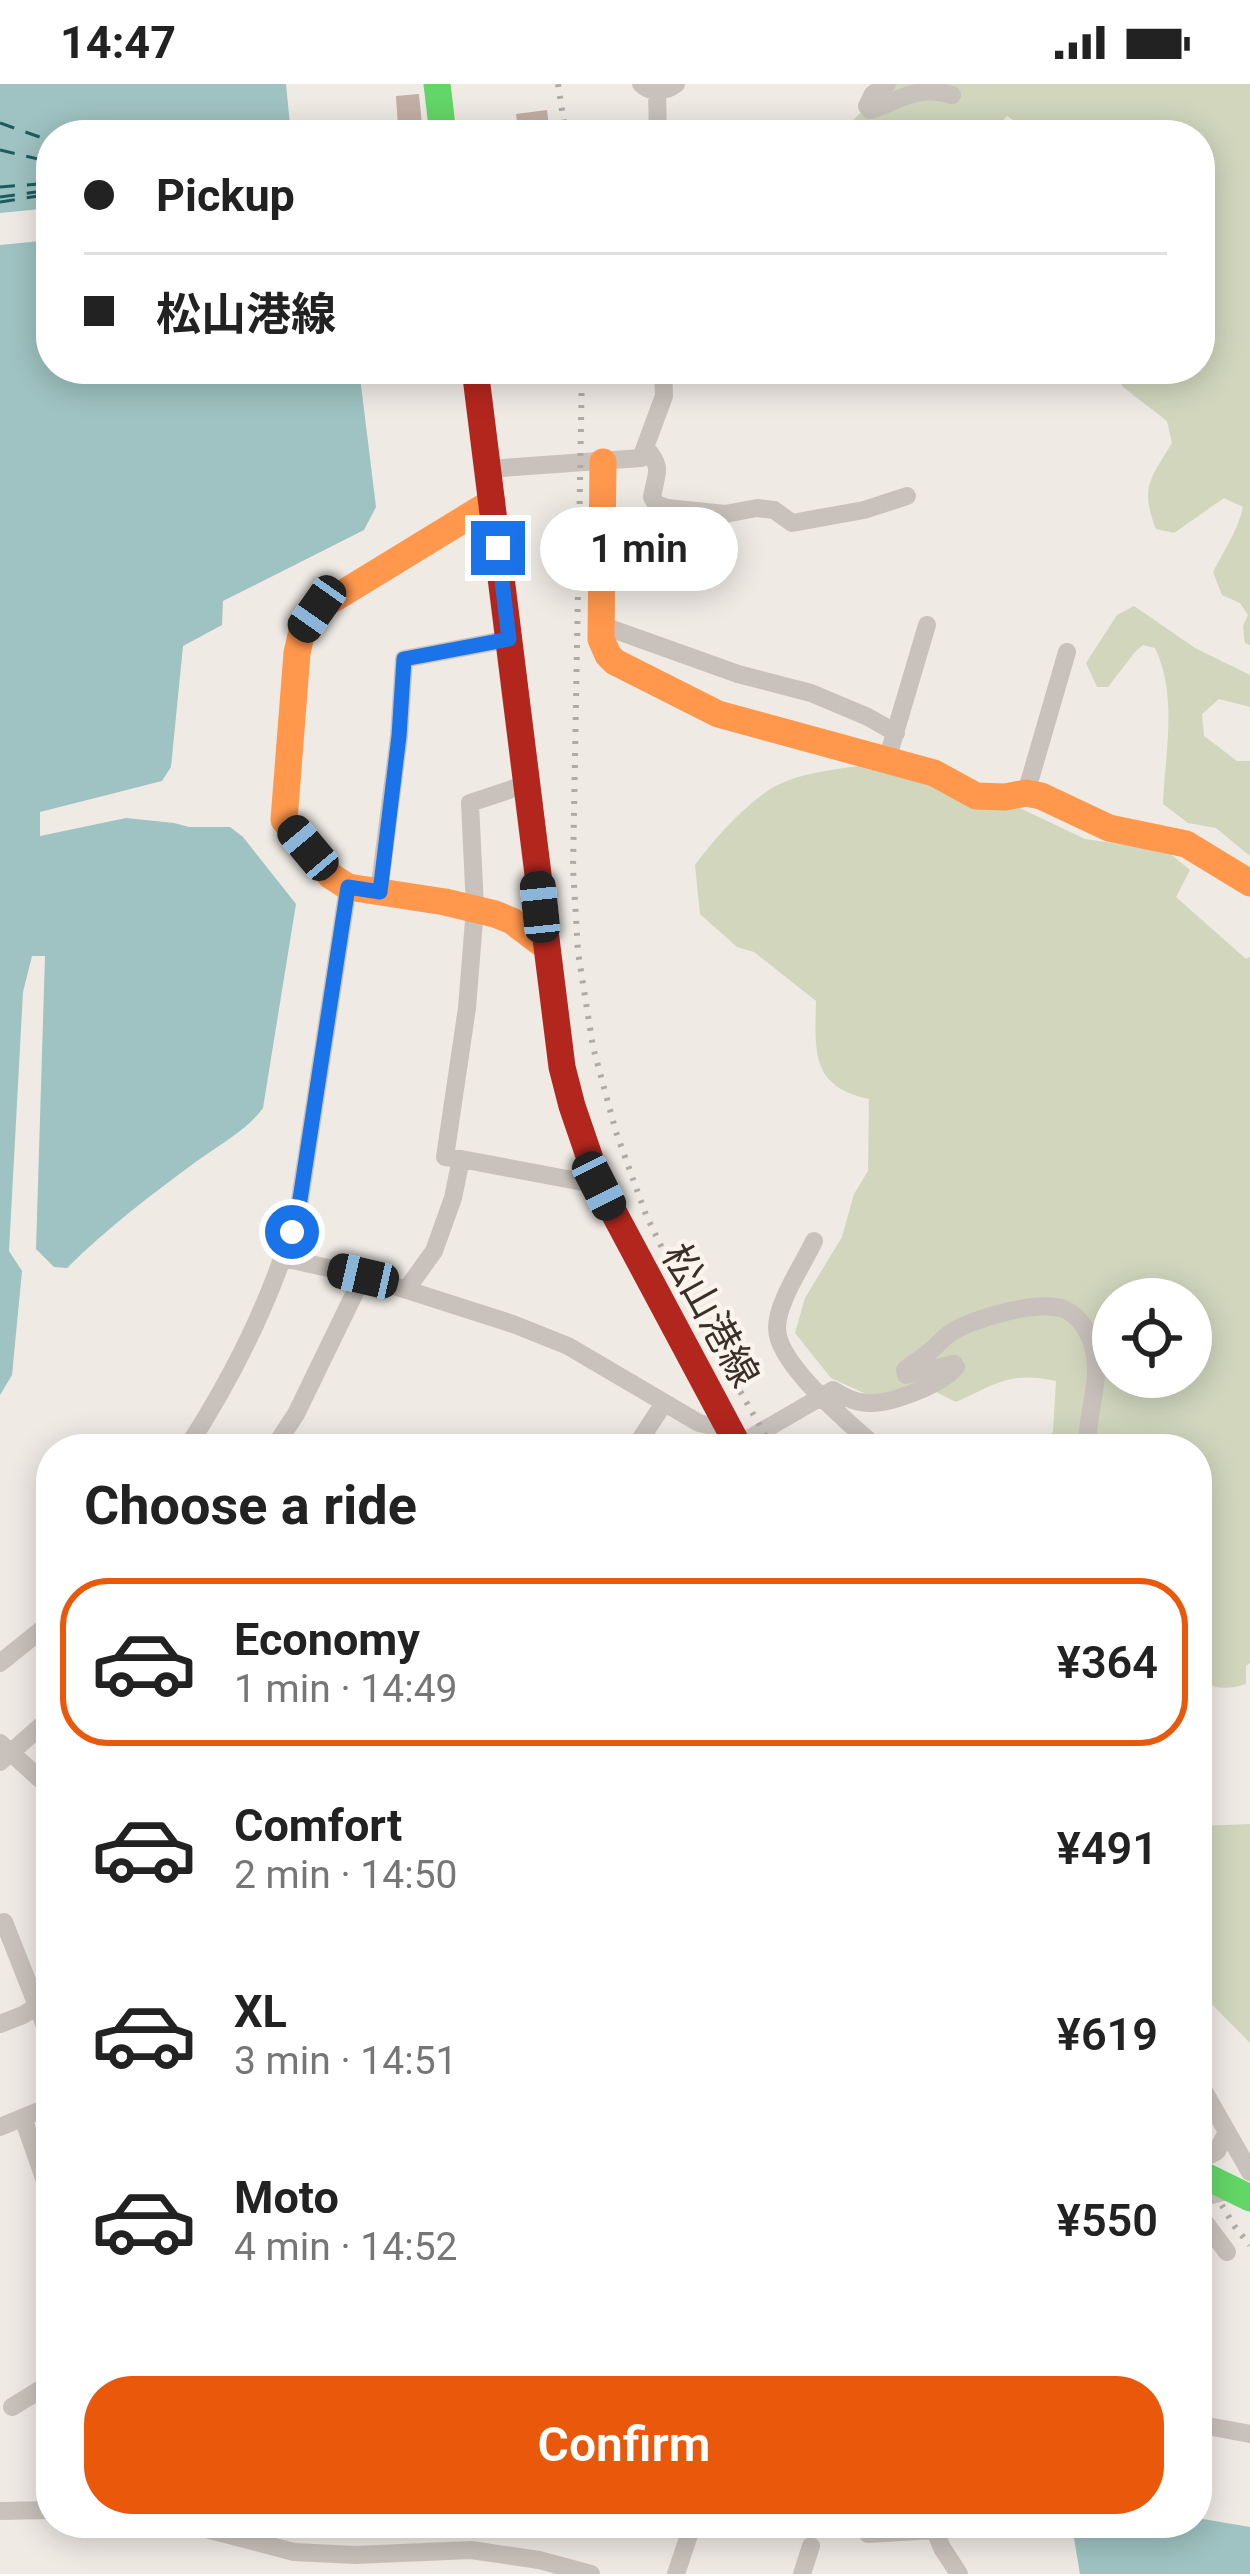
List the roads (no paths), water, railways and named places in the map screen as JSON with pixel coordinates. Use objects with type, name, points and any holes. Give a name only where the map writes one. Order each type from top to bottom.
[{"type":"street","points":[[437,84],[441,120]]},
{"type":"street","points":[[887,84],[870,99],[870,110],[918,84],[939,86],[952,95]]},
{"type":"street","points":[[658,86],[658,120]]},
{"type":"street","name":"松山港線","points":[[477,384],[562,1067],[599,1186],[732,1434]]},
{"type":"street","points":[[488,469],[641,458],[664,396],[664,384]]},
{"type":"street","points":[[645,447],[657,461],[652,497],[667,508],[725,514],[774,510],[792,523],[864,510],[908,496]]},
{"type":"street","points":[[603,462],[601,639],[615,662],[718,714],[934,773],[976,796],[1040,796],[1108,828],[1186,844],[1250,884]]},
{"type":"street","points":[[492,502],[317,609],[302,631],[284,820],[331,876],[348,887],[476,908],[512,921],[544,946]]},
{"type":"street","points":[[601,626],[738,674],[811,693],[896,733]]},
{"type":"street","points":[[887,760],[927,626]]},
{"type":"street","points":[[380,892],[404,659],[509,639]]},
{"type":"street","points":[[1026,793],[1067,652]]},
{"type":"street","points":[[526,784],[470,803],[476,908],[445,1157],[599,1186]]},
{"type":"street","points":[[195,1434],[244,1348],[284,1258],[299,1206],[348,887]]},
{"type":"street","points":[[406,1290],[434,1252],[460,1160]]},
{"type":"street","points":[[814,1241],[779,1311],[778,1340],[821,1398],[861,1434]]},
{"type":"street","points":[[284,1258],[363,1276],[568,1346],[722,1434]]},
{"type":"street","points":[[283,1434],[363,1276]]},
{"type":"street","points":[[750,1434],[833,1390],[853,1401],[884,1402],[939,1382],[954,1372],[954,1364],[906,1375],[905,1370],[951,1332],[1013,1310],[1061,1307],[1083,1324],[1096,1359],[1088,1434]]},
{"type":"street","points":[[644,1434],[664,1403]]},
{"type":"street","points":[[0,1663],[36,1634]]},
{"type":"street","points":[[36,1729],[4,1753],[36,1776]]},
{"type":"street","points":[[0,1924],[4,1922],[36,1986]]},
{"type":"street","points":[[0,2024],[36,2006]]},
{"type":"street","points":[[0,2127],[36,2112]]},
{"type":"street","points":[[1212,2112],[1244,2186]]},
{"type":"street","points":[[23,2118],[36,2155]]},
{"type":"street","points":[[1212,2156],[1224,2138]]},
{"type":"street","points":[[1212,2176],[1244,2186]]},
{"type":"street","points":[[1212,2195],[1244,2186]]},
{"type":"street","points":[[1212,2233],[1226,2252]]},
{"type":"street","points":[[13,2407],[36,2393]]},
{"type":"street","points":[[1212,2427],[1250,2434]]},
{"type":"street","points":[[0,2511],[36,2510]]},
{"type":"street","points":[[240,2538],[294,2552],[355,2555],[470,2550],[521,2556],[591,2574]]},
{"type":"street","points":[[676,2574],[688,2538]]},
{"type":"street","points":[[938,2538],[959,2574]]},
{"type":"street","points":[[802,2574],[811,2546]]},
{"type":"water","points":[[0,84],[286,84],[290,120],[36,120],[36,384],[361,384],[376,507],[364,530],[223,601],[222,625],[183,646],[171,767],[162,781],[40,812],[40,836],[126,818],[230,827],[296,904],[263,1108],[67,1268],[54,1267],[36,1249],[45,956],[32,956],[23,992],[9,1251],[22,1271],[12,1375],[0,1395]]},
{"type":"water","points":[[1212,2521],[1250,2527],[1250,2574],[1080,2574],[1074,2538],[1212,2538]]},
{"type":"railway","points":[[558,84],[564,120]]},
{"type":"railway","points":[[582,384],[573,868],[578,952],[593,1047],[616,1132],[646,1215],[683,1291],[764,1434]]},
{"type":"railway","points":[[1212,2189],[1250,2245]]}]
